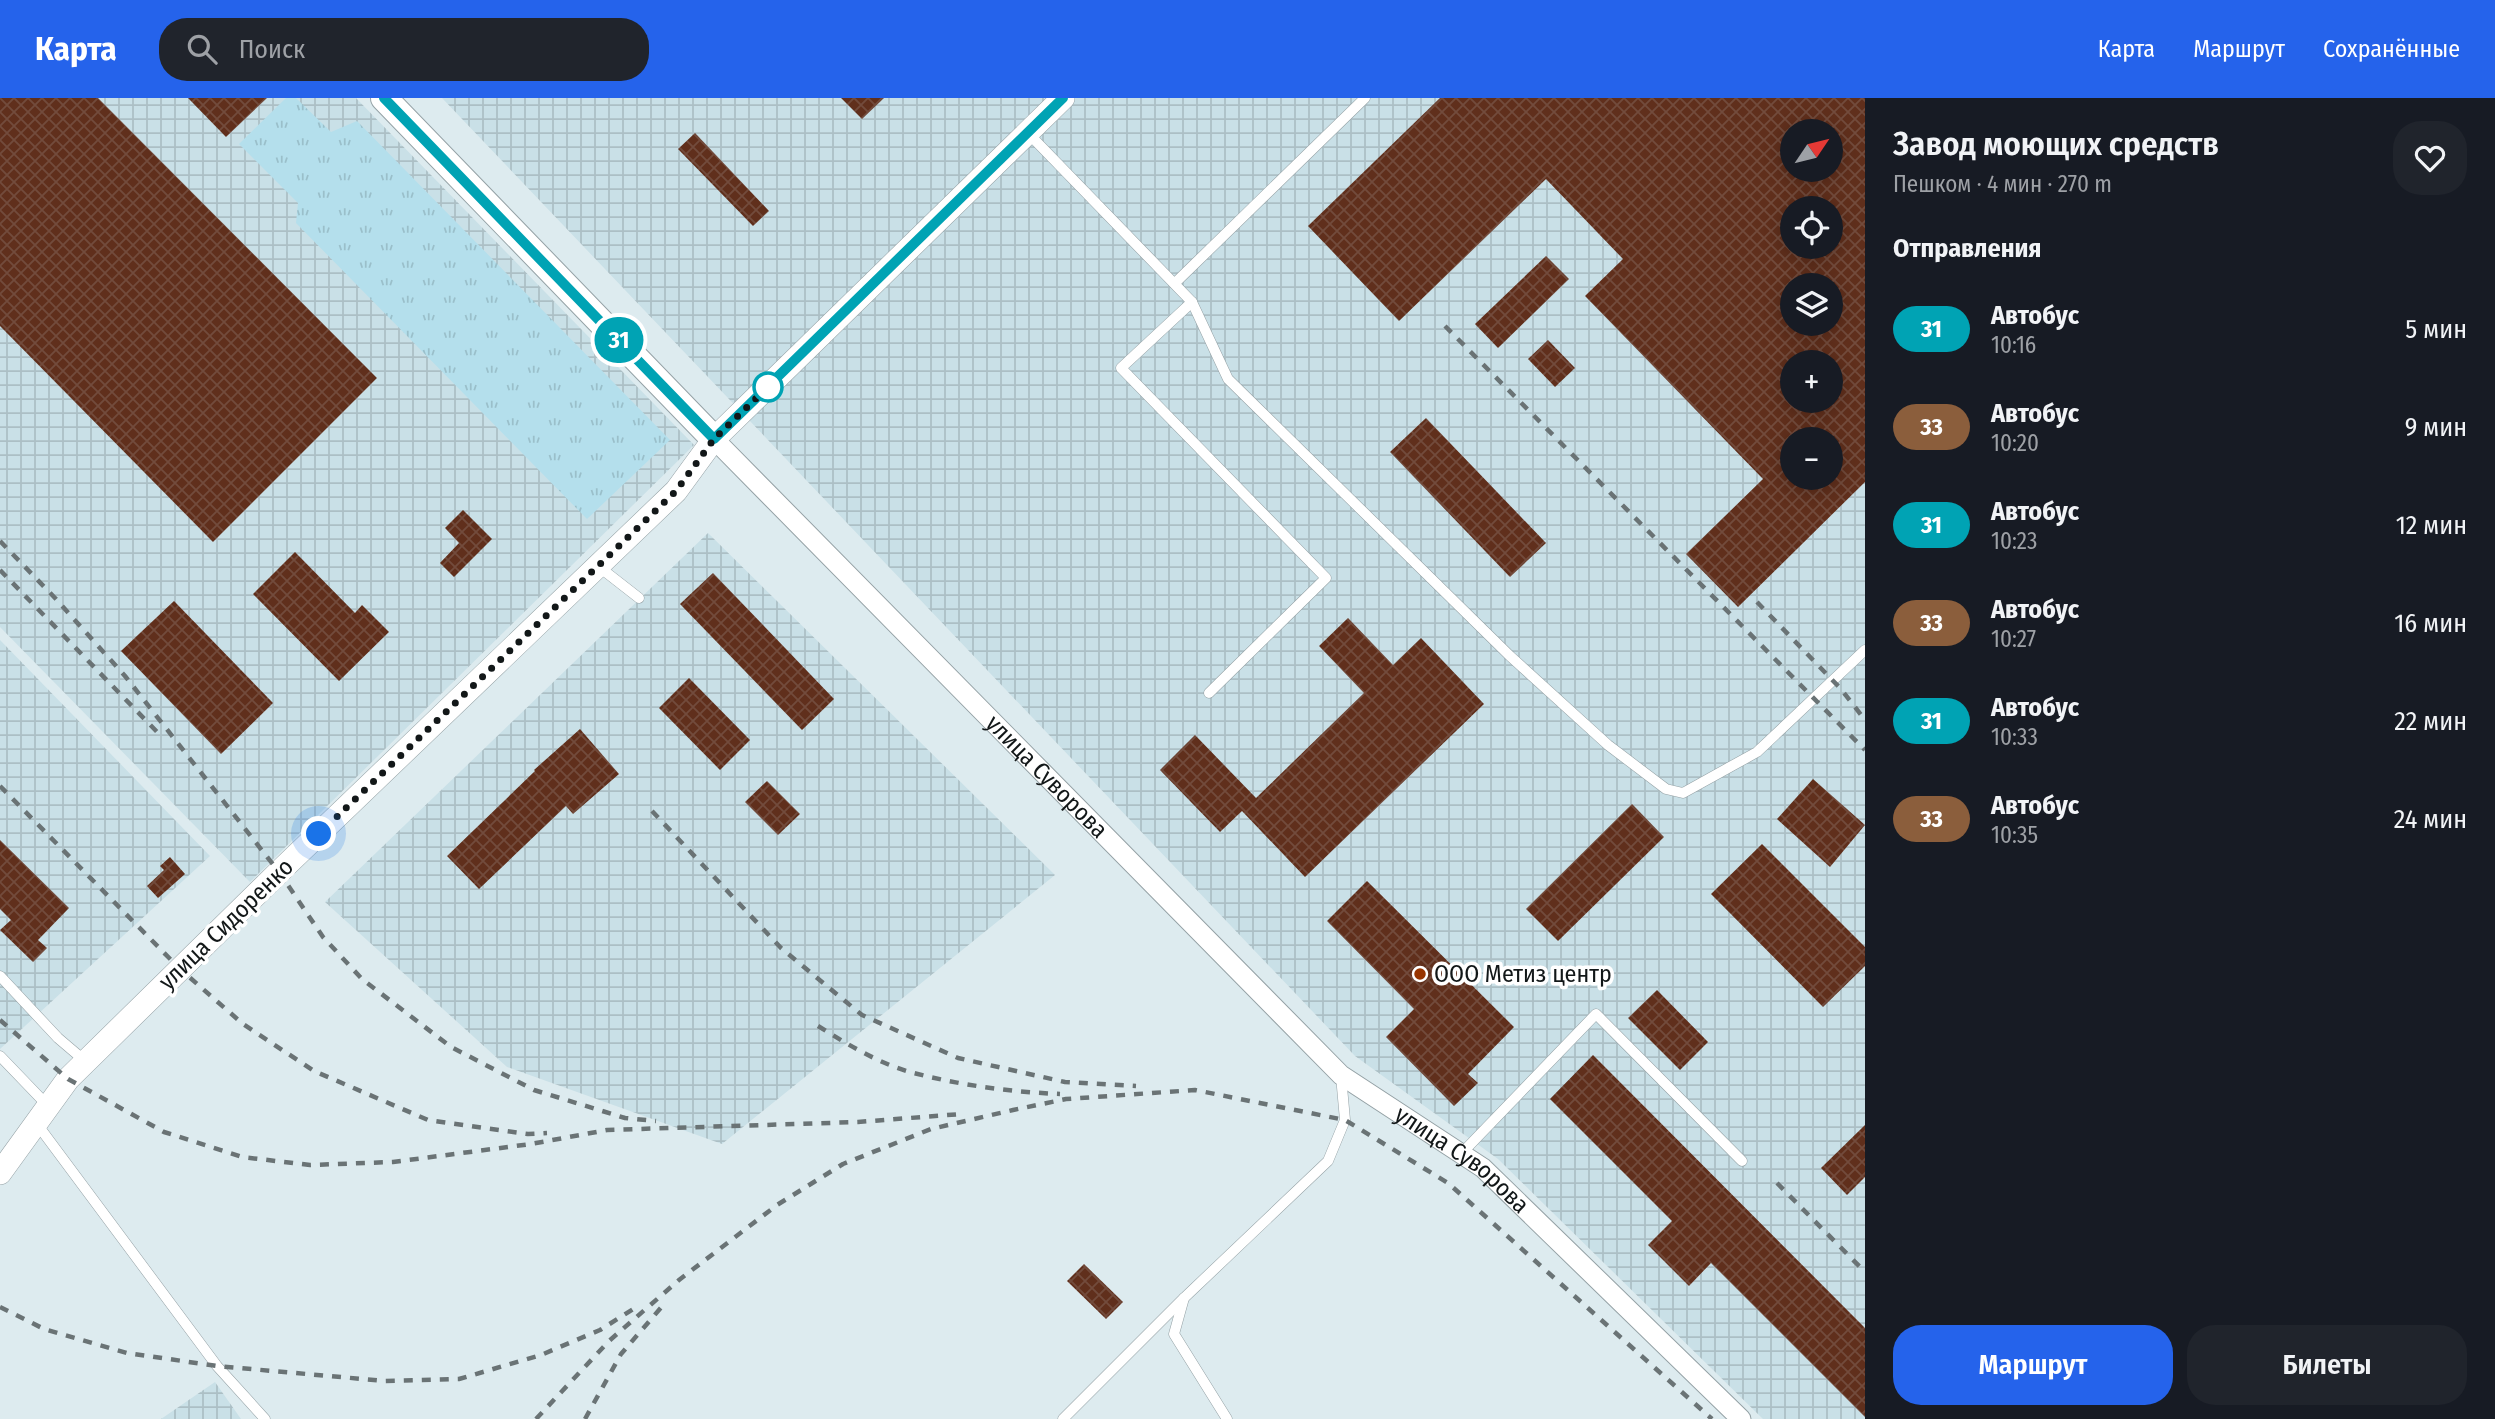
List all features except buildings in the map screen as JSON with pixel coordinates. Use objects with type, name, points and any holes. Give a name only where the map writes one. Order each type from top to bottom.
[{"type":"main road","name":"улица Суворова","points":[[384,98],[714,439]]},
{"type":"street","name":"улица Сидоренко","points":[[0,1172],[68,1079],[279,872],[676,491],[714,439],[1063,98]]},
{"type":"street","name":"улица Суворова","points":[[714,439],[1341,1075],[1483,1168],[1741,1419]]},
{"type":"lane","points":[[1175,283],[1365,98]]},
{"type":"lane","points":[[1027,133],[1192,302],[1228,379],[1510,656],[1608,745],[1666,789],[1683,793],[1757,752],[1865,650]]},
{"type":"lane","points":[[1192,302],[1121,368],[1325,578],[1209,693]]},
{"type":"lane","points":[[598,566],[639,598]]},
{"type":"lane","points":[[0,976],[58,1038],[86,1061]]},
{"type":"lane","points":[[1461,1154],[1596,1014],[1742,1161]]},
{"type":"lane","points":[[0,1055],[216,1366],[265,1419]]},
{"type":"lane","points":[[1063,1419],[1184,1298],[1328,1161],[1345,1120],[1341,1075]]},
{"type":"lane","points":[[1184,1298],[1174,1334],[1227,1419]]},
{"type":"shaded area","points":[[0,98],[356,98],[694,445],[250,882],[0,627]]},
{"type":"shaded area","points":[[442,98],[1865,98],[1865,1419],[1763,1419],[1498,1159],[1355,1056]]},
{"type":"shaded area","points":[[708,533],[1055,875],[722,1144],[507,1067],[325,902]]},
{"type":"shaded area","points":[[0,640],[210,856],[0,1049]]},
{"type":"shaded area","points":[[215,1382],[241,1419],[161,1419]]},
{"type":"green space","points":[[286,98],[296,98],[331,132],[357,121],[670,440],[587,519],[296,223],[298,203],[239,144]]},
{"type":"railway","points":[[1445,326],[1865,750]]},
{"type":"railway","points":[[0,541],[125,676],[279,872],[323,937],[362,979],[451,1047],[534,1090],[625,1118],[656,1121]]},
{"type":"railway","points":[[0,570],[161,736]]},
{"type":"railway","points":[[1757,602],[1841,689],[1865,720]]},
{"type":"railway","points":[[0,786],[180,969],[243,1024],[314,1071],[428,1120],[528,1134],[547,1133]]},
{"type":"railway","points":[[652,811],[781,948],[862,1015],[958,1058],[1065,1082],[1136,1086]]},
{"type":"railway","points":[[0,1020],[68,1079],[164,1132],[242,1157],[310,1165],[393,1162],[531,1144],[607,1130],[858,1122],[961,1114]]},
{"type":"railway","points":[[818,1026],[874,1058],[910,1072],[985,1087],[1060,1094]]},
{"type":"railway","points":[[536,1419],[609,1341],[679,1280],[777,1205],[843,1164],[931,1129],[1013,1110],[1066,1099],[1195,1090],[1345,1120],[1448,1183],[1712,1419]]},
{"type":"railway","points":[[1777,1183],[1865,1272]]},
{"type":"railway","points":[[585,1419],[621,1354],[665,1303]]},
{"type":"railway","points":[[0,1307],[44,1329],[127,1353],[217,1366],[385,1381],[459,1379],[541,1355],[600,1330],[638,1306]]},
{"type":"bus line","name":"31","points":[[384,98],[714,439],[1063,98]]},
{"type":"place","name":"ООО Метиз центр","points":[[1420,974]]},
{"type":"route","points":[[319,834],[676,491],[714,439],[768,387]]}]
